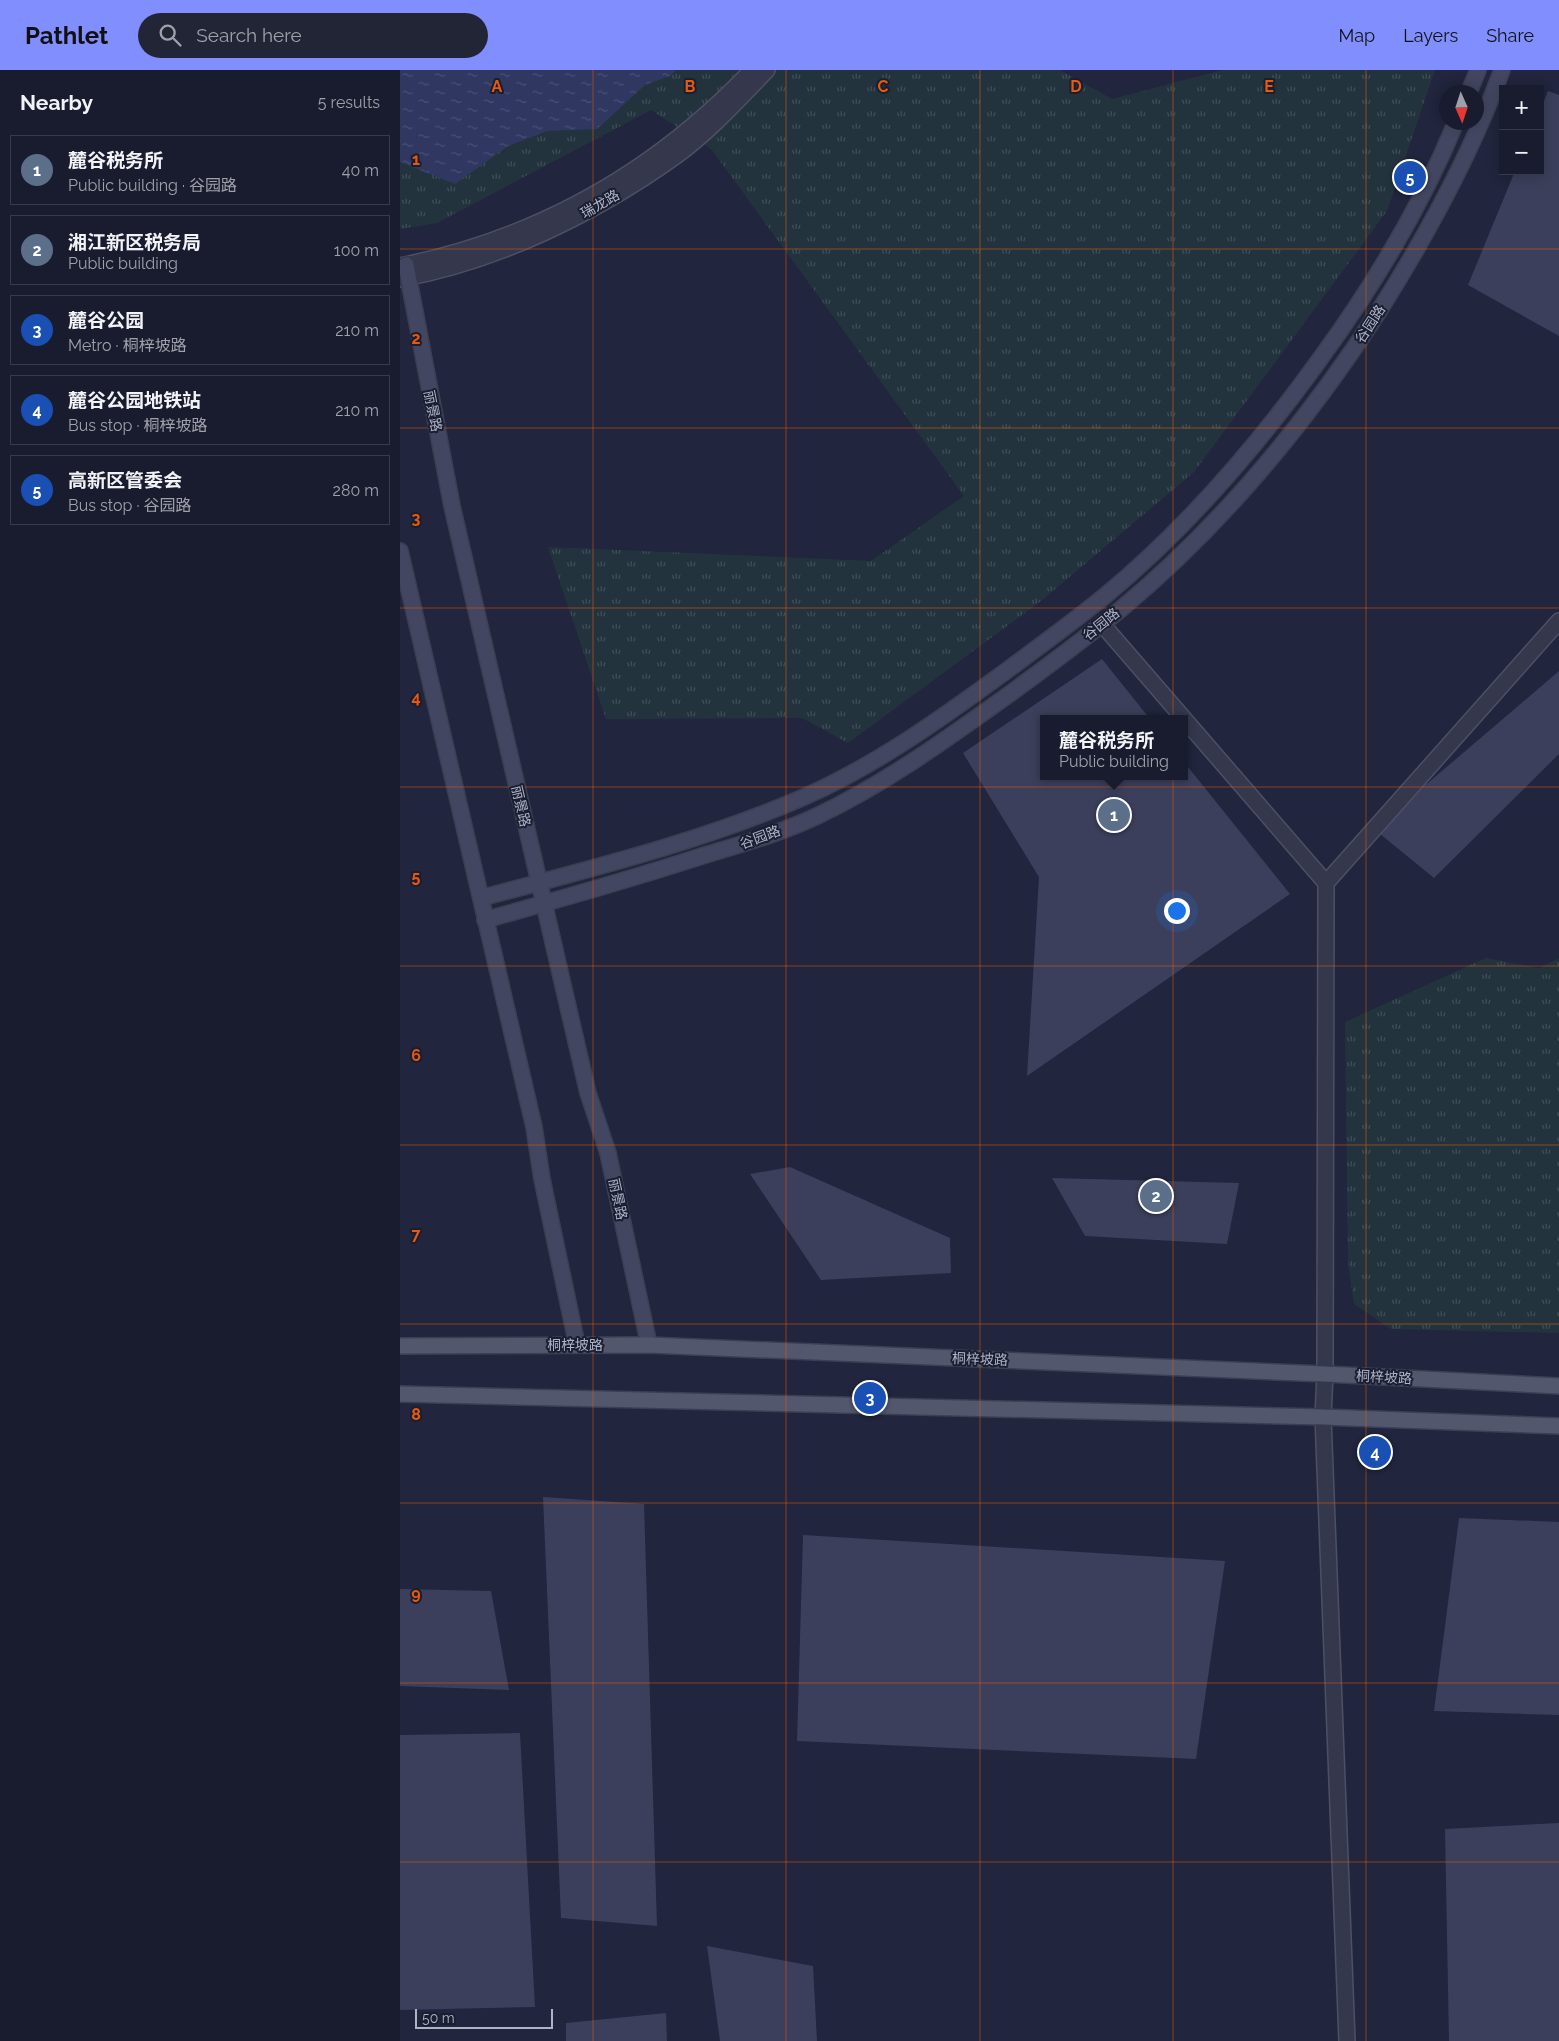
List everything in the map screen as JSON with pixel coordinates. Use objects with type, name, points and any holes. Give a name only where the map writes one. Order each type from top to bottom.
[{"type":"main road","points":[[1472,85],[1478,70]]},
{"type":"main road","name":"谷园路","points":[[485,920],[748,842],[813,818],[854,798],[900,770],[1062,656],[1102,624],[1175,560],[1213,522],[1260,473],[1307,416],[1403,274],[1442,205],[1470,146],[1502,70]]},
{"type":"main road","name":"谷园路","points":[[481,898],[672,844],[742,821],[804,796],[842,778],[889,753],[949,713],[1108,593],[1162,544],[1242,462],[1288,404],[1339,333],[1383,266],[1425,192],[1452,130]]},
{"type":"main road","name":"丽景路","points":[[403,272],[452,506],[588,1093],[608,1153],[649,1345]]},
{"type":"main road","points":[[400,551],[534,1127],[542,1179],[576,1345]]},
{"type":"main road","name":"桐梓坡路","points":[[400,1346],[649,1345],[1559,1386]]},
{"type":"main road","points":[[400,1394],[1559,1426]]},
{"type":"street","name":"瑞龙路","points":[[403,272],[498,239],[562,212],[623,178],[669,146],[713,109],[752,70]]},
{"type":"street","name":"瑞龙路","points":[[403,272],[500,250],[569,222],[620,193],[677,155],[729,109],[767,70]]},
{"type":"street","points":[[1326,883],[1559,621]]},
{"type":"street","points":[[1102,624],[1181,715]]},
{"type":"street","points":[[1188,723],[1326,883],[1325,1374],[1323,1418],[1347,2041]]},
{"type":"green space","points":[[400,70],[1060,70],[1112,99],[1222,70],[1435,70],[1387,211],[1194,472],[1041,601],[848,743],[802,718],[606,719],[548,547],[871,561],[964,496],[712,150],[651,110],[437,223],[400,229]]},
{"type":"green space","points":[[1486,958],[1539,968],[1559,958],[1559,1333],[1391,1329],[1354,1304],[1348,1262],[1345,1022]]},
{"type":"water","points":[[400,70],[676,70],[670,76],[645,85],[597,129],[547,131],[508,146],[455,184],[400,162]]},
{"type":"building","points":[[1548,91],[1559,95],[1559,336],[1468,285],[1513,175],[1544,175],[1544,101]]},
{"type":"building","points":[[1102,659],[1147,715],[1040,715],[1040,780],[1188,780],[1188,767],[1290,894],[1027,1076],[1039,877],[963,753]]},
{"type":"building","points":[[1559,671],[1559,754],[1434,878],[1374,829]]},
{"type":"building","points":[[790,1167],[950,1238],[951,1273],[821,1280],[750,1174]]},
{"type":"building","points":[[1052,1178],[1239,1183],[1227,1244],[1085,1236]]},
{"type":"building","points":[[543,1497],[644,1504],[657,1926],[561,1918]]},
{"type":"building","points":[[1459,1518],[1559,1522],[1559,1715],[1434,1711]]},
{"type":"building","points":[[803,1535],[1225,1561],[1196,1759],[797,1741]]},
{"type":"building","points":[[400,1589],[491,1591],[509,1690],[400,1686]]},
{"type":"building","points":[[520,1733],[535,2007],[400,2010],[400,1735]]},
{"type":"building","points":[[1559,1823],[1559,2041],[1449,2041],[1445,1829]]},
{"type":"building","points":[[707,1946],[813,1966],[817,2041],[720,2041]]},
{"type":"building","points":[[666,2013],[667,2041],[566,2041],[566,2023]]},
{"type":"place","name":"高新区管委会","points":[[1410,177]]},
{"type":"place","name":"麓谷税务所","points":[[1114,815]]},
{"type":"place","name":"湘江新区税务局","points":[[1156,1196]]},
{"type":"place","name":"麓谷公园","points":[[870,1398]]},
{"type":"place","name":"麓谷公园地铁站","points":[[1375,1452]]}]
